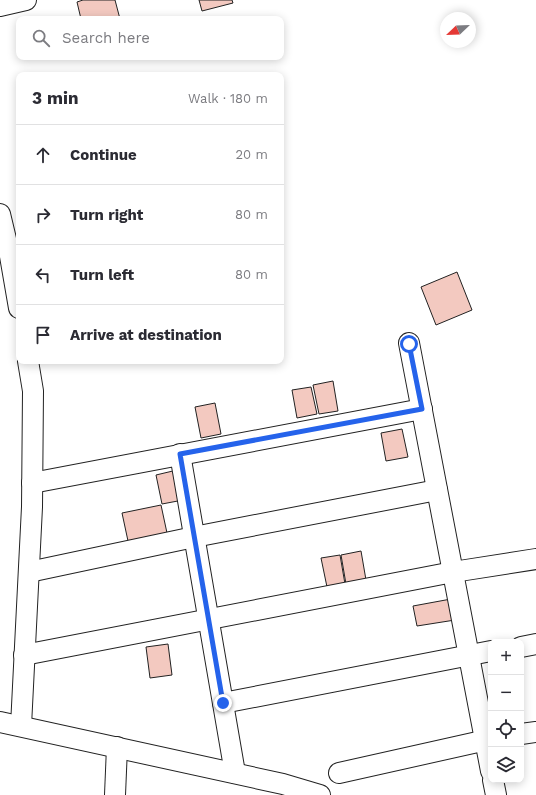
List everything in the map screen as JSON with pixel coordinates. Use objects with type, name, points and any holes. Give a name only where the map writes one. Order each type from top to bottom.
[{"type":"street","points":[[0,6],[26,0]]},
{"type":"street","points":[[0,214],[10,256],[16,291]]},
{"type":"street","points":[[339,773],[488,740],[469,655],[409,344]]},
{"type":"street","points":[[21,726],[32,483],[33,391],[28,364]]},
{"type":"street","points":[[32,483],[422,409]]},
{"type":"street","points":[[180,454],[235,773]]},
{"type":"street","points":[[29,572],[194,537],[437,490]]},
{"type":"street","points":[[24,655],[453,572],[536,559]]},
{"type":"street","points":[[524,646],[536,644]]},
{"type":"street","points":[[223,703],[488,652]]},
{"type":"street","points":[[0,722],[235,773],[283,784],[320,795]]},
{"type":"street","points":[[524,734],[536,732]]},
{"type":"street","points":[[115,795],[117,747]]},
{"type":"street","points":[[494,783],[496,795]]},
{"type":"building","points":[[83,0],[115,0],[119,16],[80,16],[77,2]]},
{"type":"building","points":[[199,0],[232,0],[233,3],[202,11]]},
{"type":"building","points":[[457,272],[472,310],[436,325],[421,287]]},
{"type":"building","points":[[333,381],[338,411],[319,414],[313,385]]},
{"type":"building","points":[[311,387],[317,414],[297,418],[292,390]]},
{"type":"building","points":[[215,403],[221,434],[201,438],[195,407]]},
{"type":"building","points":[[402,429],[408,457],[386,461],[381,433]]},
{"type":"building","points":[[177,470],[183,500],[162,504],[156,475]]},
{"type":"building","points":[[161,505],[167,533],[128,541],[122,513]]},
{"type":"building","points":[[361,551],[366,580],[346,584],[341,555]]},
{"type":"building","points":[[340,555],[345,584],[327,587],[321,558]]},
{"type":"building","points":[[451,599],[455,620],[417,626],[413,606]]},
{"type":"building","points":[[168,644],[172,675],[150,678],[146,647]]},
{"type":"route","points":[[223,703],[180,454],[422,409],[409,344]]}]
